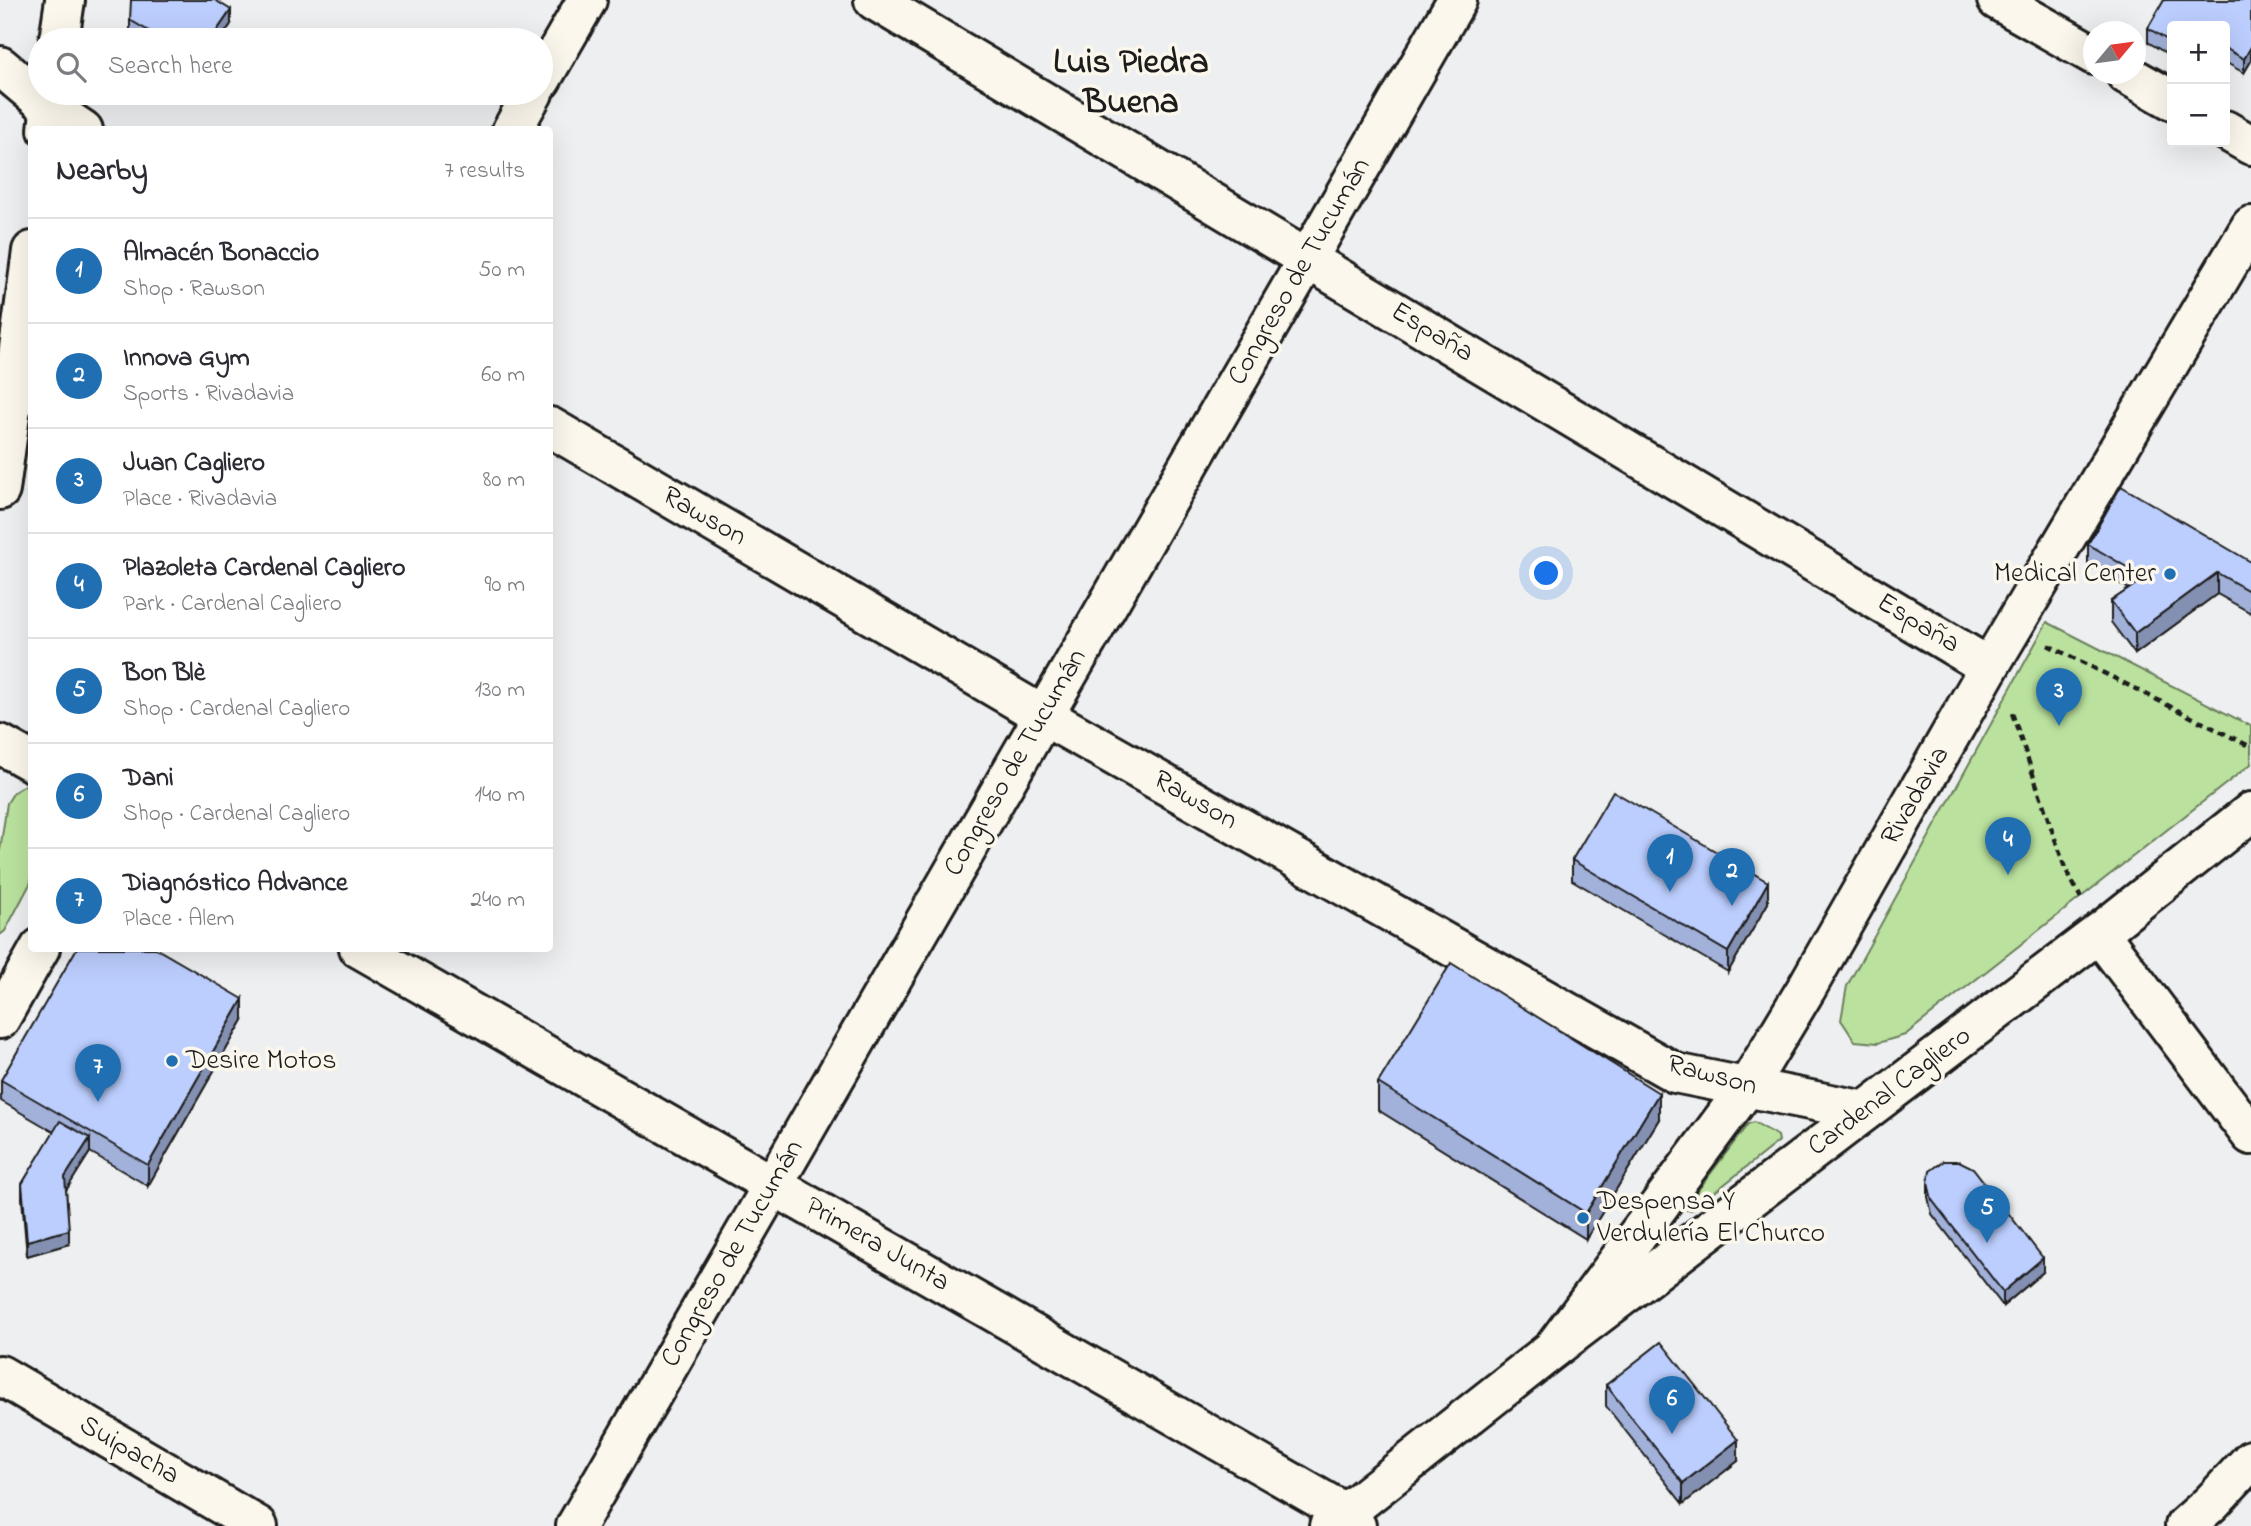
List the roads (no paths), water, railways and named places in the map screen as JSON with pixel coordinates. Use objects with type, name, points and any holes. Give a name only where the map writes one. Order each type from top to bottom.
[{"type":"street","points":[[62,28],[65,0]]},
{"type":"street","points":[[553,59],[587,0]]},
{"type":"street","name":"España","points":[[874,0],[1989,667]]},
{"type":"street","name":"Congreso de Tucumán","points":[[576,1526],[1457,0]]},
{"type":"street","points":[[1997,0],[2083,49]]},
{"type":"street","points":[[0,66],[28,91]]},
{"type":"street","points":[[2144,84],[2167,97]]},
{"type":"street","points":[[514,126],[526,105]]},
{"type":"street","points":[[50,110],[76,126]]},
{"type":"street","points":[[2230,133],[2251,145]]},
{"type":"street","name":"Rivadavia","points":[[1553,1349],[1747,1087],[1806,989],[1989,667],[2251,226]]},
{"type":"street","points":[[0,490],[28,281]]},
{"type":"street","name":"Rawson","points":[[553,430],[1044,716],[1675,1073],[1865,1111]]},
{"type":"street","points":[[0,744],[28,760]]},
{"type":"street","name":"Cardenal Cagliero","points":[[1343,1522],[1553,1349],[2099,933],[2251,812]]},
{"type":"street","points":[[2099,933],[2251,1135]]},
{"type":"street","points":[[0,1018],[38,952]]},
{"type":"street","name":"Primera Junta","points":[[366,952],[773,1186],[1343,1522]]},
{"type":"street","name":"Suipacha","points":[[0,1375],[258,1526]]},
{"type":"street","points":[[2185,1526],[2211,1503],[2251,1460]]},
{"type":"place","name":"Medical Center","points":[[2170,574]]},
{"type":"place","name":"Juan Cagliero","points":[[2059,726]]},
{"type":"place","name":"Plazoleta Cardenal Cagliero","points":[[2008,875]]},
{"type":"place","name":"Almacén Bonaccio","points":[[1670,892]]},
{"type":"place","name":"Innova Gym","points":[[1732,906]]},
{"type":"place","name":"Desire Motos","points":[[172,1061]]},
{"type":"place","name":"Diagnóstico Advance","points":[[98,1102]]},
{"type":"place","name":"Despensa Y Verdulería El Churco","points":[[1583,1218]]},
{"type":"place","name":"Bon Blè","points":[[1987,1243]]},
{"type":"place","name":"Dani","points":[[1672,1434]]},
{"type":"district","name":"Luis Piedra Buena","points":[[1131,83]]}]
